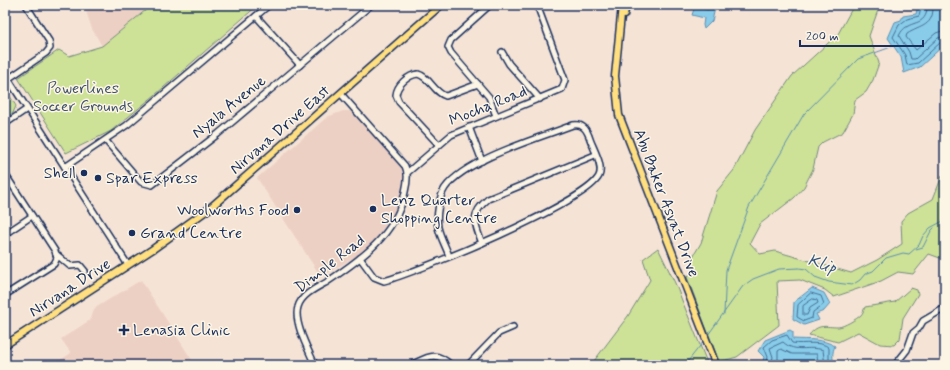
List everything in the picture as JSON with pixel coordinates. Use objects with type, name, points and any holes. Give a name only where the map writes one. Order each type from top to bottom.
[{"type":"main road","name":"Nirvana Drive East","points":[[128,265],[210,208],[441,5]]},
{"type":"main road","name":"Abu Baker Asvat Drive","points":[[622,5],[615,76],[619,115],[715,364]]},
{"type":"main road","name":"Abu Baker Asvat Drive","points":[[617,46],[626,5]]},
{"type":"main road","name":"Nirvana Drive","points":[[5,345],[128,265]]},
{"type":"street","points":[[26,5],[49,41],[50,48],[46,53],[7,76],[128,265]]},
{"type":"street","points":[[65,167],[106,141],[138,117],[269,5]]},
{"type":"street","name":"Nyala Avenue","points":[[106,141],[141,182],[152,185],[300,65],[371,5]]},
{"type":"street","points":[[490,5],[451,40],[448,47],[451,53],[491,100],[496,116]]},
{"type":"street","name":"Mocha Road","points":[[408,172],[451,135],[559,92],[564,86],[565,80],[536,5]]},
{"type":"street","points":[[256,16],[300,65]]},
{"type":"street","points":[[502,52],[509,64],[540,99]]},
{"type":"street","points":[[439,145],[399,102],[396,95],[398,87],[408,78],[418,74],[425,77],[440,94],[446,96],[478,84]]},
{"type":"street","points":[[341,94],[404,164],[408,172]]},
{"type":"street","points":[[5,124],[27,109]]},
{"type":"street","points":[[360,258],[374,277],[384,281],[449,256],[482,243],[535,219],[572,198],[596,181],[601,171],[585,129],[577,124],[482,161],[460,174],[452,181],[443,192],[438,227],[449,256]]},
{"type":"street","points":[[469,127],[482,161]]},
{"type":"street","points":[[482,243],[475,220],[478,209],[488,199],[595,155]]},
{"type":"street","name":"Dimple Road","points":[[315,365],[297,319],[299,304],[307,294],[360,258],[382,240],[396,217],[402,203],[408,172]]},
{"type":"street","points":[[6,177],[56,254],[70,266],[80,265],[85,271]]},
{"type":"street","points":[[5,234],[32,216]]},
{"type":"street","points":[[5,295],[54,264],[56,254]]},
{"type":"street","points":[[895,365],[907,350],[913,333],[919,328],[923,321],[945,308]]},
{"type":"street","points":[[468,365],[499,333],[513,327]]},
{"type":"street","points":[[411,365],[434,355],[442,357],[451,365]]},
{"type":"shaded area","points":[[84,5],[152,5],[102,46],[92,29]]},
{"type":"shaded area","points":[[343,111],[351,111],[401,167],[403,177],[399,204],[376,240],[358,255],[321,277],[257,178],[327,117]]},
{"type":"shaded area","name":"Lenasia Clinic","points":[[141,280],[192,360],[190,364],[53,365],[71,353],[61,339],[90,320],[95,308]]},
{"type":"green space","name":"Powerlines Soccer Grounds","points":[[152,5],[258,5],[155,95],[111,131],[66,153],[18,78],[59,50],[69,56],[102,46]]},
{"type":"green space","points":[[854,5],[878,5],[878,10],[869,36],[879,63],[873,80],[866,92],[855,100],[853,114],[843,132],[823,142],[818,147],[813,169],[804,187],[794,198],[760,224],[750,243],[760,254],[775,251],[851,273],[877,260],[902,244],[901,221],[908,213],[933,199],[942,176],[945,173],[945,255],[940,258],[929,254],[913,274],[898,272],[881,281],[834,297],[825,290],[800,280],[777,281],[779,325],[737,357],[719,362],[687,277],[692,272],[692,258],[701,243],[717,191],[734,170],[755,130],[792,76],[838,34]]},
{"type":"green space","points":[[5,88],[16,106],[13,113],[5,118]]},
{"type":"green space","points":[[658,248],[675,283],[708,365],[591,365],[628,316],[650,280],[643,259]]},
{"type":"green space","points":[[911,288],[917,290],[918,294],[903,318],[900,339],[894,345],[880,344],[858,332],[838,342],[809,335],[819,327],[840,327],[856,319],[861,315],[865,307],[895,302]]},
{"type":"water","points":[[918,5],[945,5],[945,44],[920,67],[904,73],[901,57],[888,38],[895,22],[901,20],[903,16],[916,14]]},
{"type":"water","points":[[695,6],[707,10],[715,8],[712,21],[704,29],[704,18],[692,15]]},
{"type":"water","points":[[812,288],[824,293],[830,304],[824,311],[816,314],[819,320],[804,325],[793,319],[794,302]]},
{"type":"water","points":[[790,330],[793,332],[793,339],[820,341],[830,343],[835,346],[833,351],[833,361],[835,365],[762,365],[764,357],[758,351],[765,340]]},
{"type":"waterway","points":[[724,314],[726,270],[749,207],[804,114],[858,59],[894,46]]},
{"type":"waterway","name":"Klip","points":[[708,335],[743,286],[753,279],[779,269],[799,268],[806,269],[815,277],[829,282],[852,285],[860,280],[865,274],[873,271],[886,258],[903,253],[909,254],[919,245],[923,236],[930,228],[945,220]]},
{"type":"waterway","name":"Klip","points":[[916,249],[923,247],[934,228]]},
{"type":"waterway","name":"Klip","points":[[685,365],[704,341]]},
{"type":"place","name":"Shell","points":[[84,173]]},
{"type":"place","name":"Spar Express","points":[[98,178]]},
{"type":"place","name":"Lenz Quarter Shopping Centre","points":[[373,209]]},
{"type":"place","name":"Woolworths Food","points":[[297,210]]},
{"type":"place","name":"Grand Centre","points":[[132,233]]},
{"type":"place","name":"Lenasia Clinic","points":[[124,330]]}]
